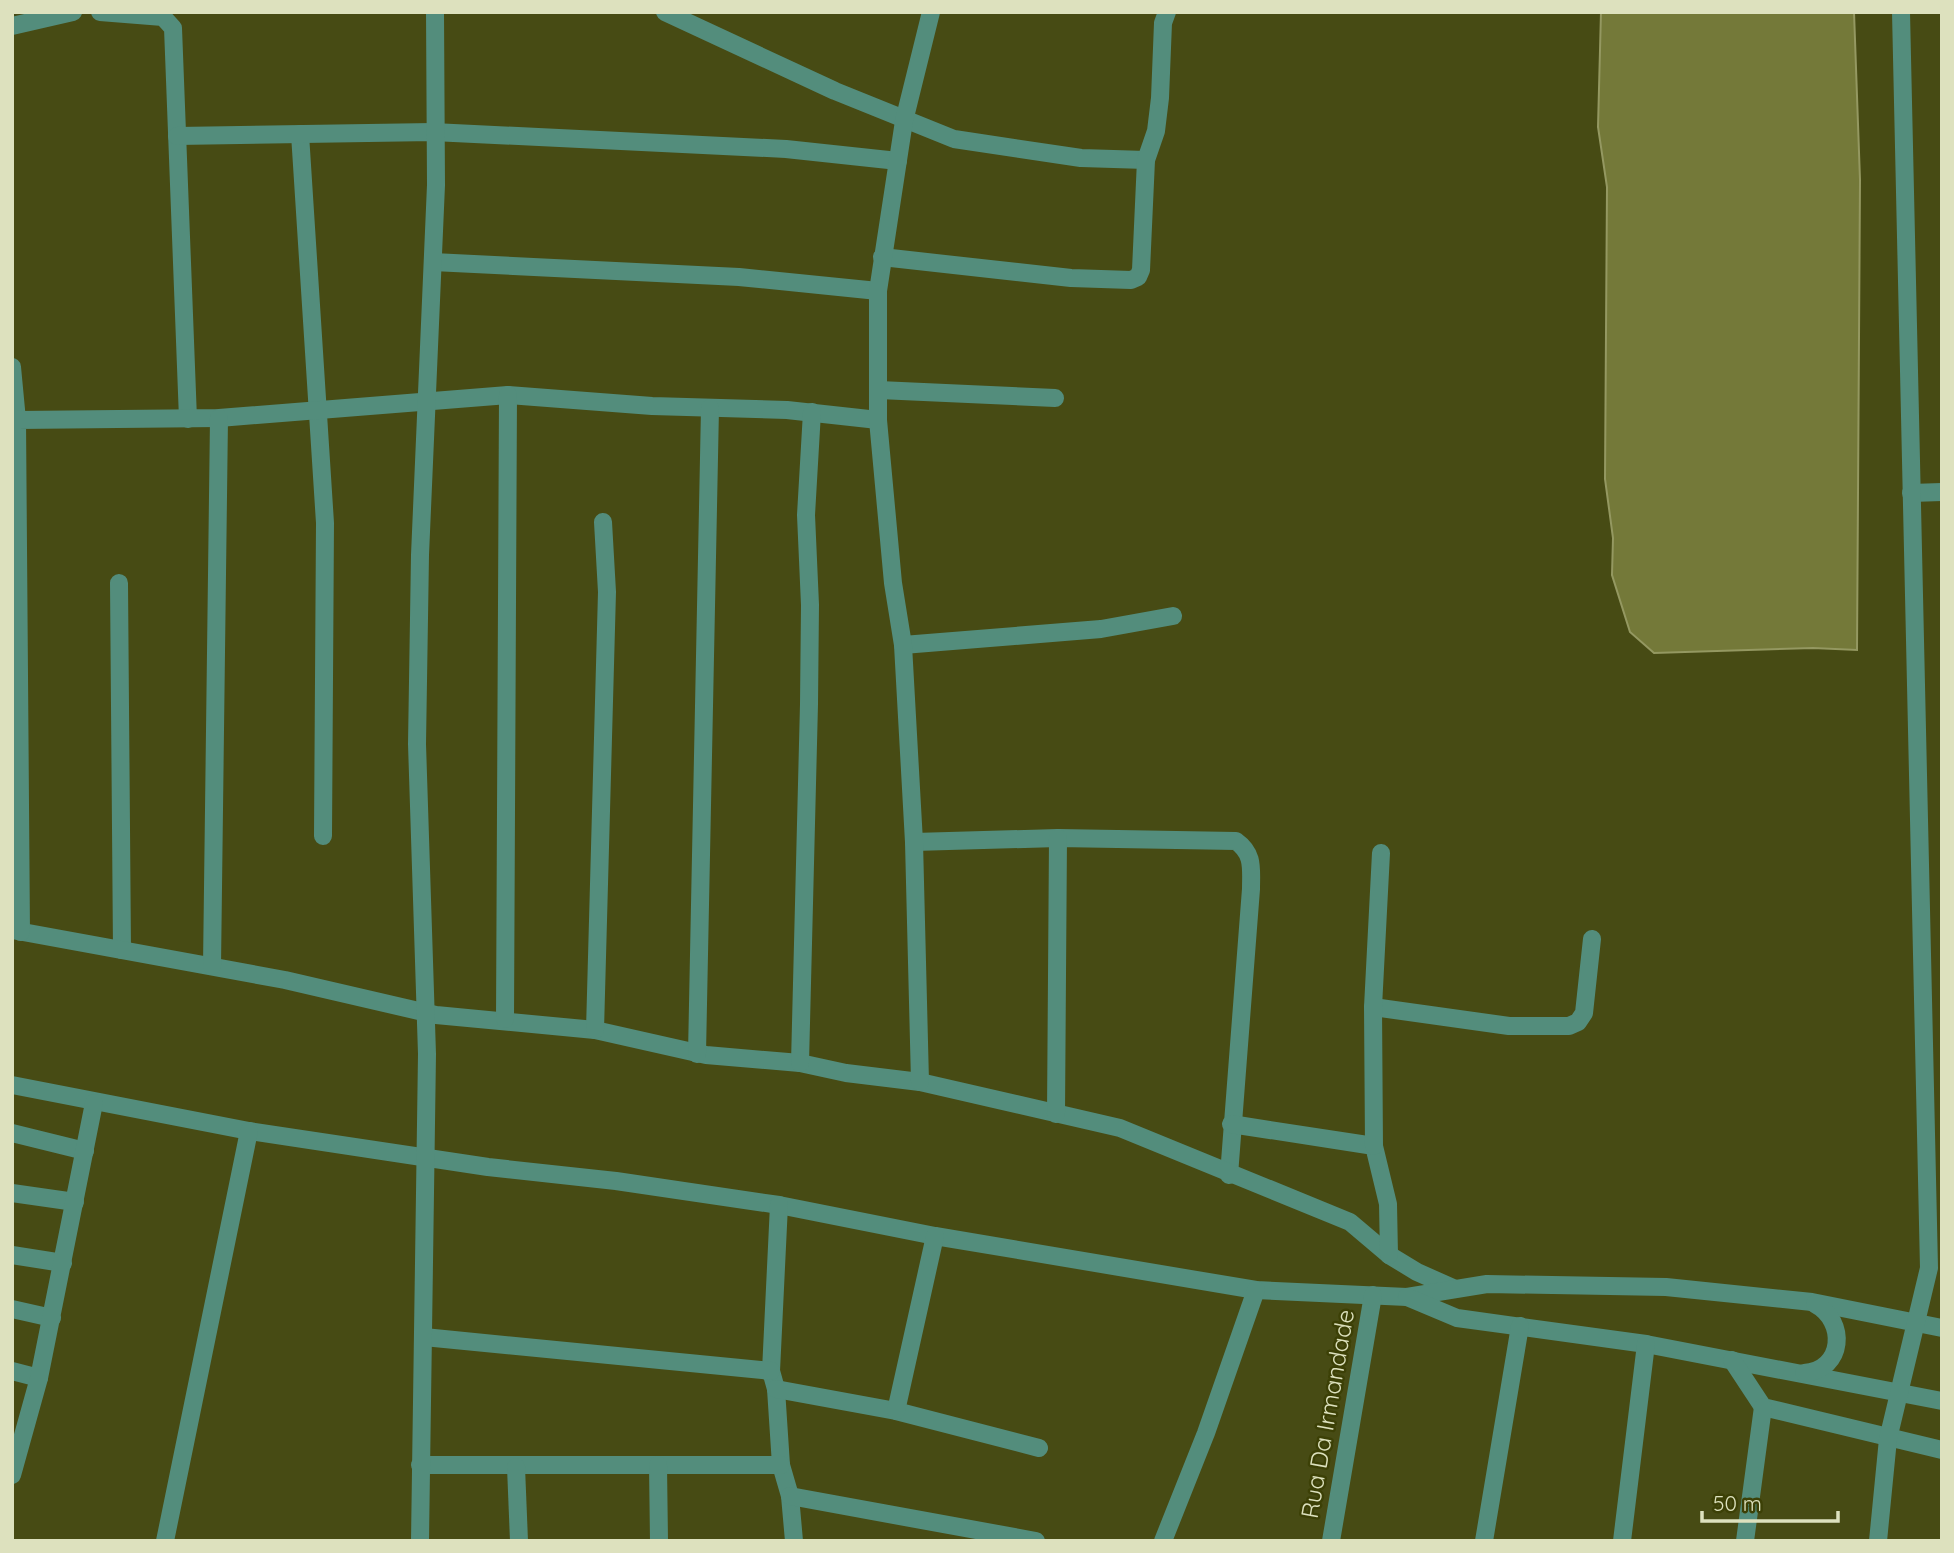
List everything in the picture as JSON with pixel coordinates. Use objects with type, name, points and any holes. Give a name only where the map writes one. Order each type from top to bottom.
[{"type":"street","points":[[12,26],[73,12]]},
{"type":"street","points":[[100,12],[163,17],[173,28],[188,419]]},
{"type":"street","points":[[420,1541],[424,1337],[423,1158],[427,1054],[423,1012],[418,744],[420,555],[429,399],[436,185],[433,132],[435,12]]},
{"type":"street","points":[[665,12],[904,121],[954,139],[1080,158],[1146,160]]},
{"type":"street","points":[[920,1082],[914,842],[903,645],[893,583],[878,420],[878,291],[904,121],[931,12]]},
{"type":"street","points":[[882,257],[1071,278],[1131,280],[1138,277],[1141,270],[1146,160],[1159,109],[1163,23],[1167,12]]},
{"type":"street","points":[[1878,1541],[1888,1439],[1918,1324],[1928,1268],[1901,12]]},
{"type":"street","points":[[177,136],[433,132],[786,149],[898,160]]},
{"type":"street","points":[[300,134],[325,523],[323,836]]},
{"type":"street","points":[[433,262],[739,277],[878,291]]},
{"type":"street","points":[[12,367],[15,420],[17,931],[212,966],[423,1012],[596,1030],[697,1054],[800,1063],[920,1082],[1120,1128],[1163,1143],[1229,1174],[1304,1200],[1350,1222],[1389,1255],[1416,1272],[1453,1288]]},
{"type":"street","points":[[879,390],[1055,398]]},
{"type":"street","points":[[15,420],[219,418],[429,399],[508,395],[812,412],[878,420]]},
{"type":"street","points":[[505,1019],[508,395]]},
{"type":"street","points":[[697,1054],[709,408]]},
{"type":"street","points":[[800,1063],[810,704],[806,515],[812,412]]},
{"type":"street","points":[[212,966],[219,418]]},
{"type":"street","points":[[1911,493],[1942,492]]},
{"type":"street","points":[[596,1030],[607,592],[603,522]]},
{"type":"street","points":[[119,583],[122,950]]},
{"type":"street","points":[[903,645],[1101,629],[1173,616]]},
{"type":"street","points":[[914,842],[1058,838],[1236,841],[1248,850],[1252,863],[1251,889],[1229,1174]]},
{"type":"street","points":[[1056,1114],[1058,838]]},
{"type":"street","points":[[1381,853],[1373,1007],[1374,1146],[1388,1204],[1389,1255]]},
{"type":"street","points":[[1373,1007],[1509,1026],[1569,1026],[1578,1022],[1584,1013],[1592,939]]},
{"type":"street","points":[[12,1085],[94,1103],[423,1158],[779,1205],[935,1236],[1255,1290],[1407,1297],[1486,1284],[1618,1284],[1729,1292],[1812,1302],[1942,1328]]},
{"type":"street","points":[[12,1475],[39,1378],[94,1103]]},
{"type":"street","points":[[1231,1124],[1374,1146]]},
{"type":"street","points":[[165,1541],[249,1130]]},
{"type":"street","points":[[12,1133],[85,1151]]},
{"type":"street","points":[[12,1193],[75,1202]]},
{"type":"street","points":[[779,1205],[774,1380],[781,1465],[790,1496],[794,1541]]},
{"type":"street","points":[[896,1411],[935,1236]]},
{"type":"street","points":[[12,1255],[63,1263]]},
{"type":"street","points":[[1163,1541],[1206,1433],[1255,1290]]},
{"type":"street","name":"Rua Da Irmandade","points":[[1331,1541],[1373,1295]]},
{"type":"street","points":[[1407,1297],[1457,1318],[1646,1343],[1942,1401]]},
{"type":"street","points":[[1797,1373],[1820,1369],[1829,1361],[1838,1338],[1830,1315],[1812,1302]]},
{"type":"street","points":[[12,1309],[52,1318]]},
{"type":"street","points":[[1484,1541],[1520,1326]]},
{"type":"street","points":[[424,1337],[774,1380],[1039,1448]]},
{"type":"street","points":[[1622,1541],[1646,1343]]},
{"type":"street","points":[[1732,1360],[1763,1407],[1745,1541]]},
{"type":"street","points":[[12,1371],[39,1378]]},
{"type":"street","points":[[1763,1407],[1942,1450]]},
{"type":"street","points":[[421,1465],[781,1465]]},
{"type":"street","points":[[658,1465],[659,1541]]},
{"type":"street","points":[[516,1467],[519,1541]]},
{"type":"street","points":[[790,1496],[1036,1541]]},
{"type":"shaded area","points":[[1601,12],[1854,12],[1860,180],[1857,650],[1813,648],[1654,653],[1630,632],[1612,575],[1613,538],[1605,479],[1607,187],[1598,127]]}]
